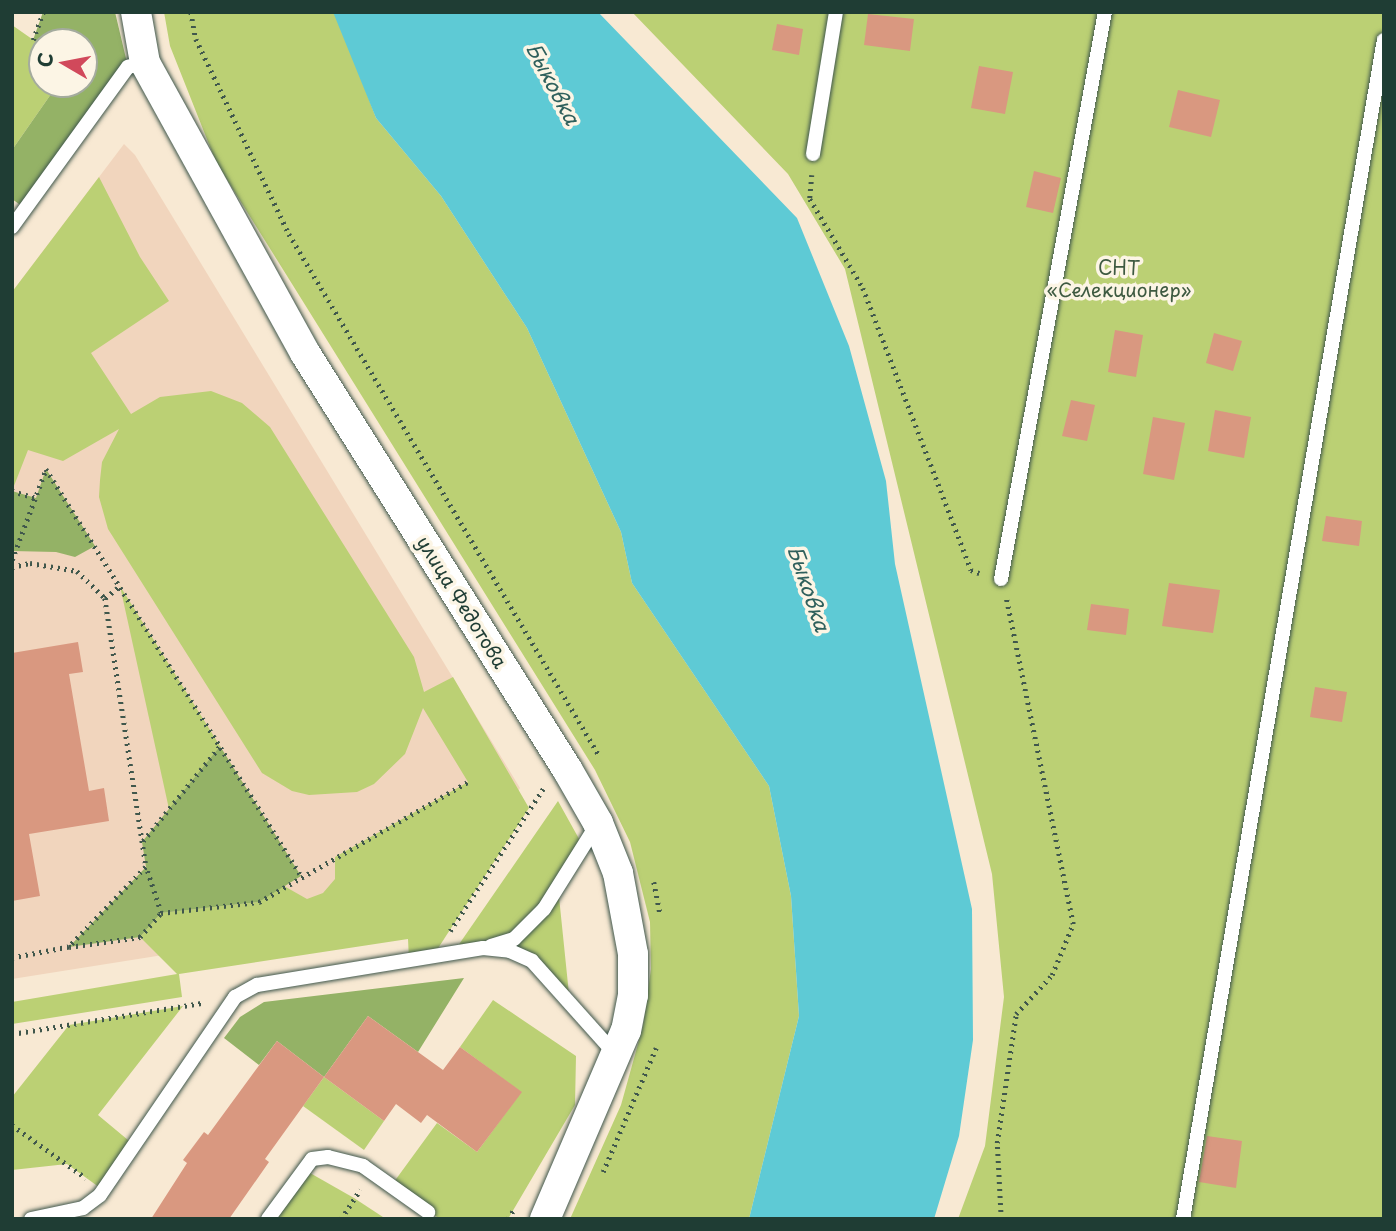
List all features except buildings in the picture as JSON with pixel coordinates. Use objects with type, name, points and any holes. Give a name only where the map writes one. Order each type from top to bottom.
[{"type":"street","name":"улица Федотова","points":[[136,12],[145,63],[305,353],[598,823],[628,913],[632,995],[617,1056],[545,1219]]},
{"type":"lane","points":[[813,154],[836,12]]},
{"type":"lane","points":[[1001,579],[1105,12]]},
{"type":"lane","points":[[1183,1219],[1384,40]]},
{"type":"lane","points":[[12,228],[128,67],[145,63]]},
{"type":"lane","points":[[12,199],[26,209]]},
{"type":"lane","points":[[31,1219],[83,1208],[103,1190],[235,997],[257,985],[483,948],[514,939],[544,909],[598,823]]},
{"type":"lane","points":[[483,948],[510,951],[532,961],[617,1056]]},
{"type":"lane","points":[[268,1219],[312,1159],[345,1160],[372,1172],[428,1212]]},
{"type":"path","points":[[191,12],[196,39],[289,234],[596,750]]},
{"type":"path","points":[[813,154],[810,199],[863,288],[971,570],[1001,579],[1073,923],[1052,975],[1016,1014],[997,1143],[1002,1219]]},
{"type":"path","points":[[12,561],[46,469],[301,876]]},
{"type":"path","points":[[12,491],[36,498]]},
{"type":"path","points":[[12,567],[30,563],[77,571],[105,598],[146,867],[161,913]]},
{"type":"path","points":[[105,598],[120,586]]},
{"type":"path","points":[[142,842],[220,746]]},
{"type":"path","points":[[12,957],[140,937],[161,913],[259,902],[468,782]]},
{"type":"path","points":[[433,956],[546,784]]},
{"type":"path","points":[[69,947],[146,867]]},
{"type":"path","points":[[12,1034],[235,997]]},
{"type":"path","points":[[12,1125],[103,1190]]},
{"type":"path","points":[[341,1219],[372,1172]]},
{"type":"shaded area","points":[[124,144],[135,155],[520,788],[439,911],[12,979],[12,292]]},
{"type":"green space","points":[[43,12],[115,12],[128,67],[26,209],[12,199],[12,150],[48,98],[98,98],[98,28],[37,28]]},
{"type":"green space","points":[[164,12],[333,12],[339,20],[376,118],[441,196],[527,328],[621,532],[632,583],[769,786],[791,896],[799,1016],[749,1219],[570,1219],[621,1105],[643,1026],[651,969],[650,922],[630,842],[595,770],[216,162],[170,46]]},
{"type":"green space","name":"СНТ «Селекционер»","points":[[632,12],[1384,12],[1384,1219],[958,1219],[985,1146],[1004,997],[992,874],[845,269],[788,174]]},
{"type":"green space","points":[[12,25],[28,36],[28,98],[48,98],[12,150]]},
{"type":"green space","points":[[99,177],[140,257],[169,301],[91,353],[131,414],[160,397],[211,391],[242,403],[270,427],[414,657],[424,692],[453,677],[529,808],[433,956],[409,960],[408,939],[179,974],[182,997],[12,1024],[12,1002],[177,974],[140,937],[161,913],[259,902],[284,886],[307,899],[323,893],[335,879],[335,857],[468,782],[423,708],[405,754],[374,784],[357,792],[309,795],[292,791],[262,773],[108,529],[99,497],[100,480],[102,462],[119,429],[63,461],[28,450],[12,491],[12,292]]},
{"type":"green space","points":[[46,469],[95,546],[75,557],[56,552],[12,551],[12,491],[36,498]]},
{"type":"green space","points":[[120,586],[220,746],[169,809]]},
{"type":"green space","points":[[220,746],[301,876],[259,902],[161,913],[140,937],[69,947],[146,867],[142,842]]},
{"type":"green space","points":[[558,801],[583,846],[558,887],[570,1004],[532,961],[510,951],[453,953]]},
{"type":"green space","points":[[464,978],[418,1052],[368,1016],[324,1077],[277,1041],[259,1065],[224,1038],[240,1017],[264,1002]]},
{"type":"green space","points":[[493,1000],[576,1056],[575,1105],[508,1219],[440,1219],[391,1186],[437,1123],[477,1152],[521,1092],[460,1047]]},
{"type":"green space","points":[[183,1006],[98,1115],[134,1145],[103,1190],[67,1164],[12,1170],[12,1097],[69,1025]]},
{"type":"green space","points":[[324,1077],[384,1121],[364,1150],[303,1106]]},
{"type":"green space","points":[[303,1169],[354,1198],[386,1219],[267,1219]]},
{"type":"water","name":"Быковка","points":[[333,12],[598,12],[797,218],[849,346],[886,481],[895,564],[972,909],[973,1040],[959,1136],[934,1219],[749,1219],[799,1016],[791,896],[769,786],[632,583],[621,532],[527,328],[441,196],[376,118]]}]
